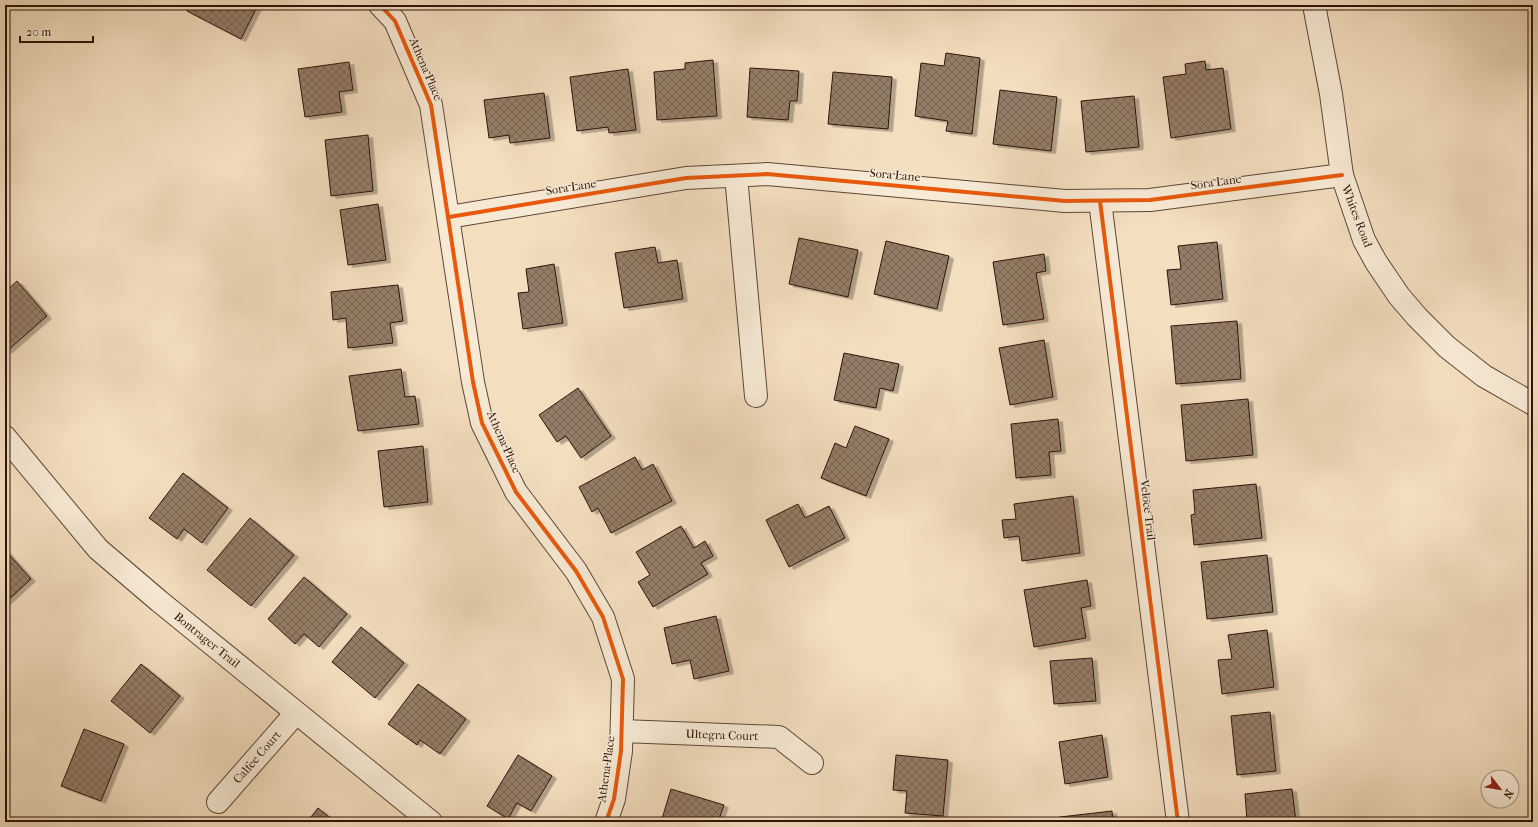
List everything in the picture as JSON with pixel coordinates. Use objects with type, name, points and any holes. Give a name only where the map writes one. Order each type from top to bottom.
[{"type":"street","name":"Athena Place","points":[[380,5],[394,21],[431,105],[473,382],[482,422],[516,492],[576,571],[603,617],[623,679],[622,751],[614,799],[606,822]]},
{"type":"street","name":"Whites Road","points":[[1314,5],[1331,94],[1342,175],[1364,240],[1376,262],[1399,296],[1417,317],[1447,347],[1484,376],[1533,404]]},
{"type":"street","name":"Sora Lane","points":[[449,217],[686,178],[767,174],[1065,201],[1150,200],[1342,175]]},
{"type":"street","points":[[736,176],[756,396]]},
{"type":"street","name":"Veloce Trail","points":[[1100,201],[1178,822]]},
{"type":"street","name":"Bontrager Trail","points":[[5,437],[98,549],[159,601],[431,822]]},
{"type":"street","name":"Calfee Court","points":[[218,802],[296,712]]},
{"type":"street","name":"Ultegra Court","points":[[622,731],[779,737],[812,763]]},
{"type":"building","points":[[190,5],[258,5],[241,39],[187,11]]},
{"type":"building","points":[[946,53],[980,58],[972,134],[946,131],[948,121],[915,116],[921,63],[944,66]]},
{"type":"building","points":[[713,60],[717,116],[657,120],[654,72],[685,69],[685,63]]},
{"type":"building","points":[[1205,61],[1206,70],[1223,68],[1231,129],[1171,138],[1163,77],[1186,74],[1185,64]]},
{"type":"building","points":[[349,62],[353,90],[339,92],[342,112],[305,117],[298,69]]},
{"type":"building","points":[[750,68],[799,71],[797,101],[790,101],[788,120],[747,117]]},
{"type":"building","points":[[628,69],[636,130],[609,133],[608,127],[577,131],[570,77]]},
{"type":"building","points":[[833,72],[892,77],[888,129],[828,124]]},
{"type":"building","points":[[1000,90],[1057,97],[1051,151],[993,144]]},
{"type":"building","points":[[544,93],[550,138],[510,143],[509,135],[489,138],[484,100]]},
{"type":"building","points":[[1134,96],[1139,147],[1086,152],[1081,101]]},
{"type":"building","points":[[368,135],[373,191],[331,196],[325,140]]},
{"type":"building","points":[[378,204],[386,260],[348,265],[340,210]]},
{"type":"building","points":[[799,238],[858,250],[848,297],[789,284]]},
{"type":"building","points":[[886,241],[949,256],[937,309],[874,294]]},
{"type":"building","points":[[1217,242],[1223,299],[1171,305],[1167,270],[1181,269],[1178,246]]},
{"type":"building","points":[[655,247],[658,263],[677,260],[683,299],[624,308],[615,253]]},
{"type":"building","points":[[1044,254],[1046,271],[1036,273],[1044,319],[1003,325],[993,262]]},
{"type":"building","points":[[554,264],[563,323],[523,329],[518,293],[529,292],[526,269]]},
{"type":"building","points":[[17,281],[47,316],[7,351],[5,348],[5,292]]},
{"type":"building","points":[[398,285],[403,321],[390,323],[393,343],[348,348],[346,318],[333,320],[331,292]]},
{"type":"building","points":[[1237,321],[1241,379],[1176,384],[1171,326]]},
{"type":"building","points":[[1044,340],[1053,397],[1010,405],[999,348]]},
{"type":"building","points":[[844,353],[899,364],[893,391],[880,388],[876,408],[834,400]]},
{"type":"building","points":[[401,369],[405,397],[415,396],[419,424],[358,431],[349,376]]},
{"type":"building","points":[[578,388],[611,436],[581,458],[566,436],[557,442],[539,415]]},
{"type":"building","points":[[1248,399],[1253,455],[1186,461],[1181,405]]},
{"type":"building","points":[[1058,419],[1061,451],[1049,452],[1051,475],[1016,478],[1011,424]]},
{"type":"building","points":[[855,426],[889,439],[866,496],[821,478],[835,443],[846,448]]},
{"type":"building","points":[[423,446],[428,502],[384,507],[378,451]]},
{"type":"building","points":[[635,457],[642,470],[653,464],[672,501],[611,533],[598,508],[592,512],[579,487]]},
{"type":"building","points":[[183,473],[228,508],[202,543],[184,529],[177,539],[149,518]]},
{"type":"building","points":[[1256,484],[1262,538],[1194,545],[1191,515],[1195,514],[1193,490]]},
{"type":"building","points":[[1073,496],[1080,553],[1022,561],[1019,536],[1004,538],[1002,520],[1016,519],[1014,504]]},
{"type":"building","points":[[798,504],[805,518],[829,506],[845,538],[789,567],[766,520]]},
{"type":"building","points":[[250,518],[294,555],[251,606],[207,570]]},
{"type":"building","points":[[681,526],[694,548],[705,541],[713,556],[701,563],[708,574],[653,607],[638,582],[650,575],[636,552]]},
{"type":"building","points":[[5,550],[31,579],[5,603]]},
{"type":"building","points":[[1267,555],[1273,612],[1207,619],[1201,562]]},
{"type":"building","points":[[304,577],[347,614],[319,647],[304,634],[295,644],[268,619]]},
{"type":"building","points":[[1087,580],[1091,606],[1081,608],[1086,638],[1034,647],[1024,590]]},
{"type":"building","points":[[716,616],[729,671],[694,679],[690,660],[672,664],[664,628]]},
{"type":"building","points":[[361,627],[404,663],[375,698],[332,662]]},
{"type":"building","points":[[1267,630],[1274,687],[1222,694],[1218,660],[1232,659],[1228,635]]},
{"type":"building","points":[[1092,658],[1096,701],[1054,704],[1050,661]]},
{"type":"building","points":[[141,664],[180,696],[150,733],[111,701]]},
{"type":"building","points":[[418,684],[466,719],[440,754],[420,740],[417,745],[388,724]]},
{"type":"building","points":[[1270,712],[1276,771],[1237,775],[1231,716]]},
{"type":"building","points":[[84,729],[124,744],[101,801],[61,786]]},
{"type":"building","points":[[1102,735],[1108,777],[1065,784],[1059,742]]},
{"type":"building","points":[[518,755],[552,776],[531,811],[517,803],[508,819],[487,806]]},
{"type":"building","points":[[896,755],[948,760],[943,816],[905,813],[907,791],[893,790]]},
{"type":"building","points":[[671,789],[724,805],[718,822],[661,822]]},
{"type":"building","points":[[1292,789],[1296,822],[1241,822],[1247,821],[1245,794]]},
{"type":"building","points":[[318,808],[335,822],[307,822]]},
{"type":"building","points":[[1112,811],[1113,822],[1060,822],[1060,817]]},
{"type":"cycle path","points":[[380,5],[395,21],[431,105],[473,382],[482,423],[516,492],[576,571],[603,617],[623,679],[621,751],[614,799],[606,822]]},
{"type":"cycle path","points":[[449,217],[686,178],[767,174],[1065,201],[1150,200],[1342,175]]},
{"type":"cycle path","points":[[1100,201],[1178,822]]}]
